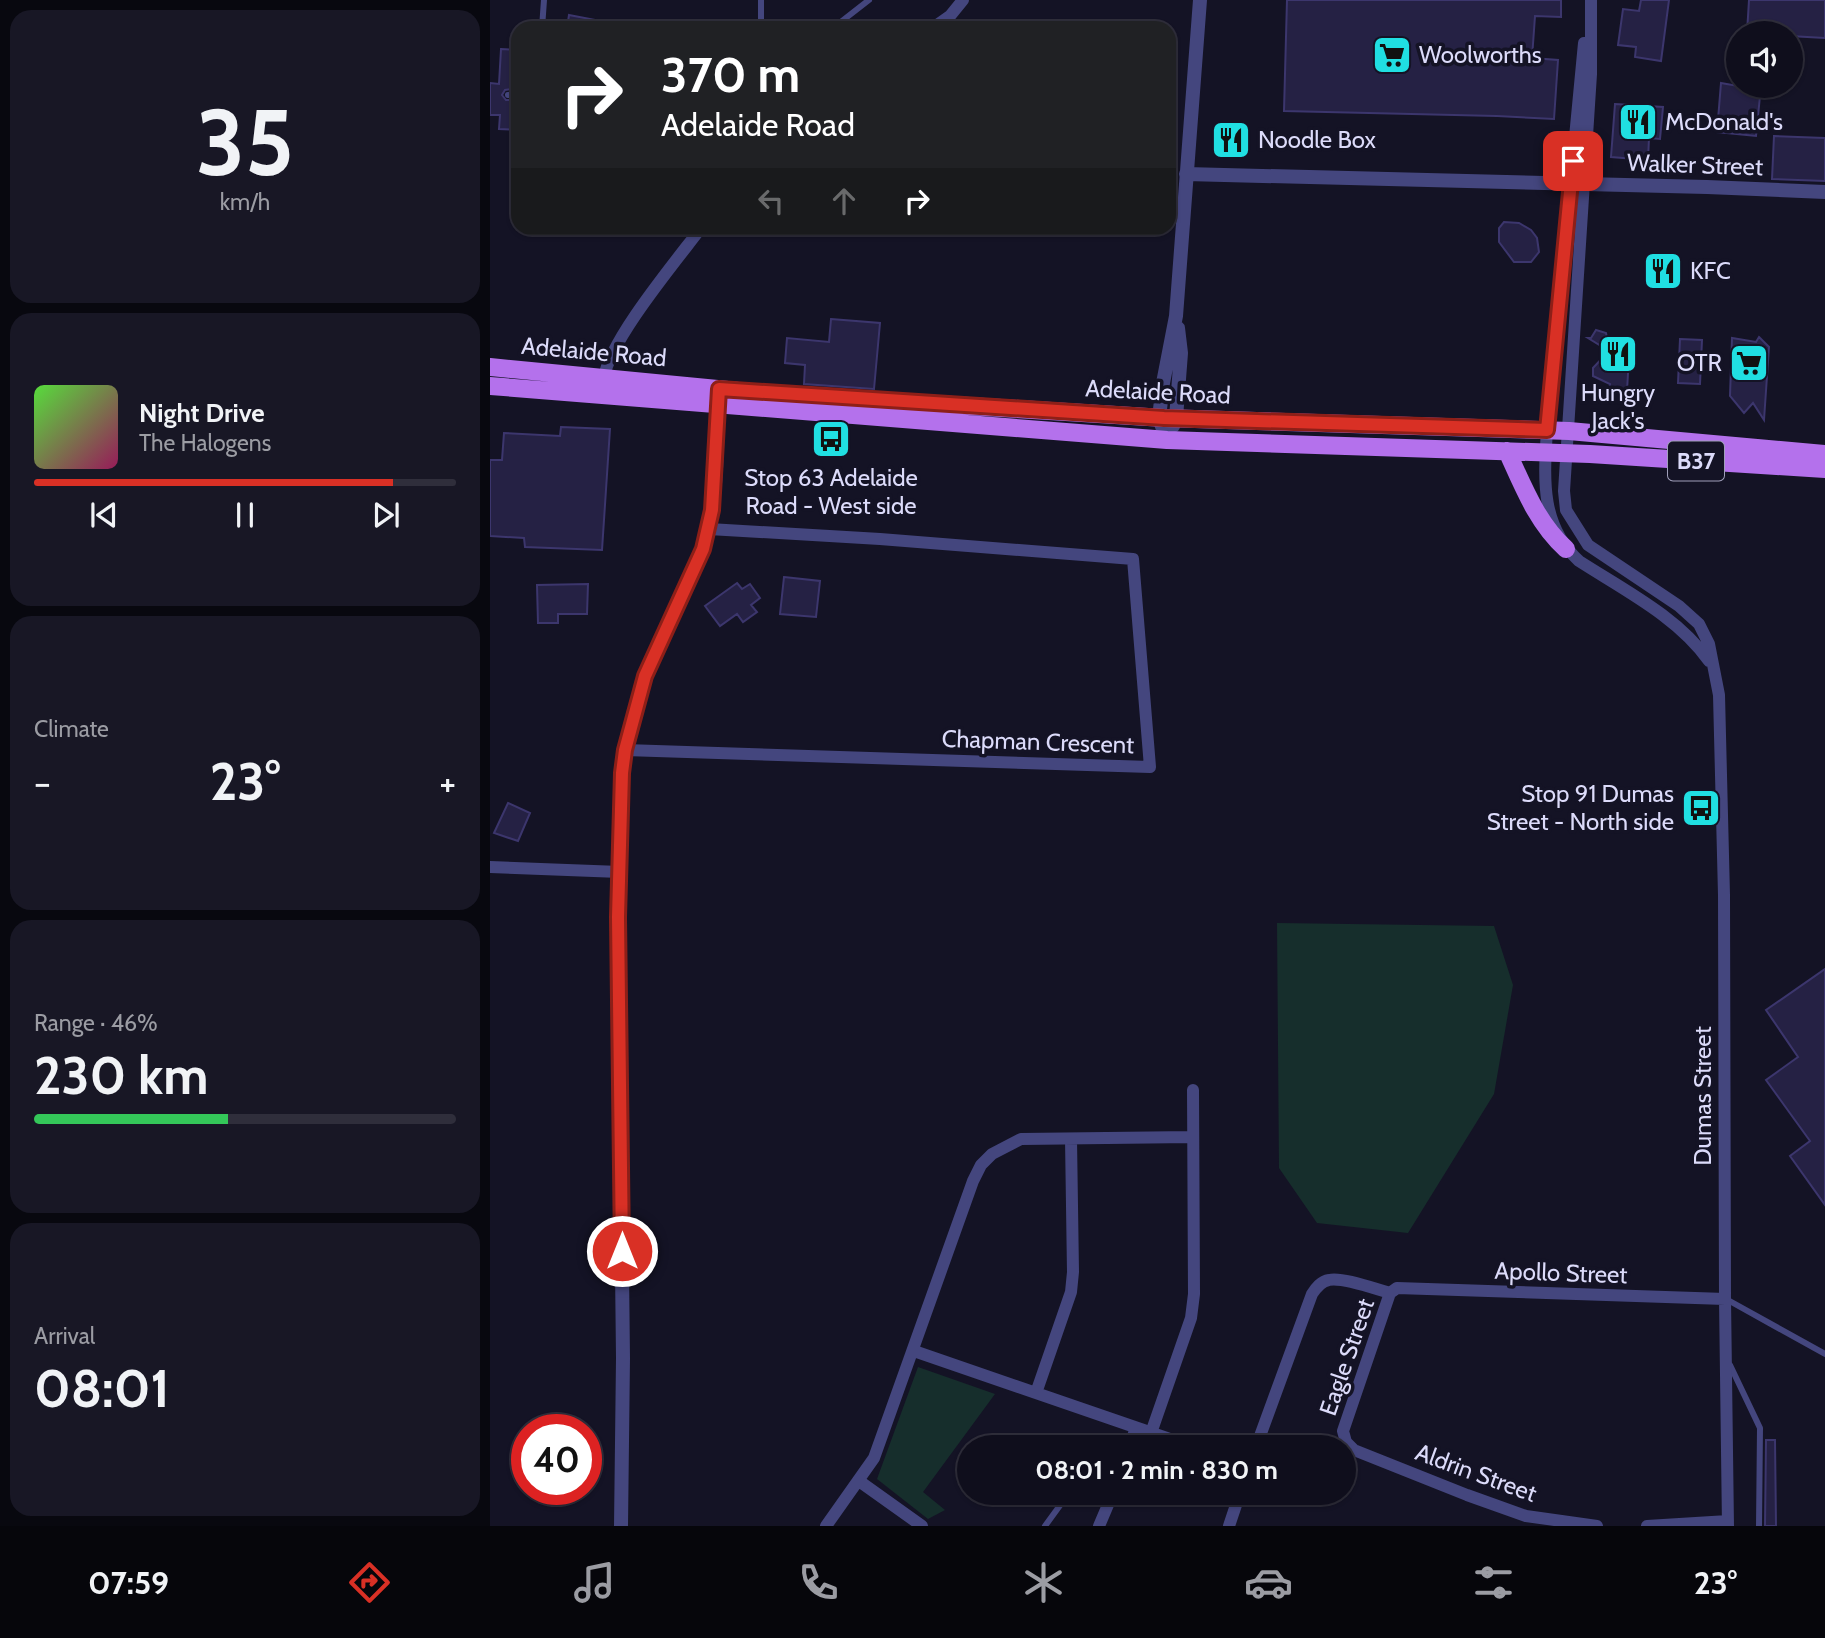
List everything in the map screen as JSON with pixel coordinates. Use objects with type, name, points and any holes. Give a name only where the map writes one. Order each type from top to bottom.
[{"type":"main road","name":"Adelaide Road","points":[[490,367],[604,378],[719,396],[1167,440],[1567,453],[1825,469]]},
{"type":"main road","name":"Adelaide Road","points":[[490,386],[1168,418],[1569,431],[1825,454]]},
{"type":"main road","points":[[1507,451],[1538,515],[1550,534],[1566,549]]},
{"type":"street","points":[[943,21],[963,0]]},
{"type":"street","points":[[1167,440],[1168,418],[1163,383],[1177,316],[1200,0]]},
{"type":"street","points":[[1590,0],[1591,74],[1547,430],[1545,486],[1553,526],[1566,549],[1579,561],[1673,623],[1697,644],[1714,667]]},
{"type":"street","name":"Walker Street","points":[[1186,174],[1825,192]]},
{"type":"street","name":"Dumas Street","points":[[1577,184],[1569,431],[1564,476],[1566,510],[1588,545],[1679,606],[1699,624],[1709,644],[1719,695],[1724,895],[1728,1523]]},
{"type":"street","points":[[604,378],[616,347],[696,235]]},
{"type":"street","points":[[621,1526],[623,1345],[618,917],[622,773],[625,750],[645,676],[703,549],[709,529],[719,396]]},
{"type":"street","name":"Chapman Crescent","points":[[625,750],[1150,767],[1133,559],[709,529]]},
{"type":"street","points":[[490,867],[620,872]]},
{"type":"street","points":[[1151,1433],[1191,1318],[1194,1294],[1193,1090]]},
{"type":"street","points":[[826,1526],[874,1458],[981,1165],[992,1154],[1021,1139],[1192,1137]]},
{"type":"street","points":[[1035,1393],[1071,1293],[1071,1139]]},
{"type":"street","name":"Apollo Street","points":[[1260,1435],[1312,1294],[1327,1280],[1394,1290],[1725,1299]]},
{"type":"street","name":"Eagle Street","points":[[1344,1435],[1343,1431],[1394,1290]]},
{"type":"street","points":[[914,1351],[1157,1435]]},
{"type":"street","points":[[1133,1435],[1136,1428]]},
{"type":"street","name":"Aldrin Street","points":[[1356,1451],[1524,1521],[1597,1526]]},
{"type":"street","points":[[859,1481],[922,1526]]},
{"type":"street","points":[[1099,1526],[1109,1505]]},
{"type":"street","points":[[1229,1526],[1236,1505]]},
{"type":"street","points":[[1647,1526],[1728,1523]]},
{"type":"lane","points":[[542,21],[544,0]]},
{"type":"lane","points":[[761,0],[761,21]]},
{"type":"lane","points":[[842,21],[869,0]]},
{"type":"lane","points":[[1725,1299],[1825,1354]]},
{"type":"lane","points":[[1726,1357],[1760,1428],[1759,1526]]},
{"type":"lane","points":[[1045,1526],[1060,1505]]},
{"type":"green space","points":[[1277,923],[1494,926],[1513,985],[1494,1094],[1408,1233],[1317,1223],[1279,1168]]},
{"type":"green space","points":[[918,1367],[995,1394],[965,1435],[957,1435],[957,1446],[923,1492],[945,1510],[928,1519],[877,1479]]},
{"type":"building","name":"Woolworths","points":[[1287,0],[1561,0],[1561,17],[1535,16],[1532,58],[1558,60],[1554,119],[1284,111]]},
{"type":"building","points":[[1641,0],[1669,0],[1661,61],[1635,57],[1636,47],[1618,45],[1623,9],[1639,11]]},
{"type":"building","points":[[1749,0],[1825,0],[1825,38],[1803,37],[1803,21],[1748,21]]},
{"type":"building","points":[[569,15],[601,21],[568,21]]},
{"type":"building","points":[[501,49],[511,50],[511,89],[505,90],[502,95],[506,100],[511,100],[511,130],[499,129],[500,115],[490,115],[490,83],[499,84]]},
{"type":"building","points":[[1721,83],[1726,84],[1726,98],[1760,98],[1756,136],[1717,132]]},
{"type":"building","name":"McDonald's","points":[[1615,104],[1663,107],[1660,139],[1649,138],[1648,160],[1611,157]]},
{"type":"building","points":[[1774,136],[1825,138],[1825,181],[1772,179]]},
{"type":"building","points":[[1504,222],[1519,223],[1531,230],[1537,238],[1539,252],[1531,262],[1514,262],[1499,242],[1499,228]]},
{"type":"building","points":[[831,319],[880,323],[874,389],[804,384],[805,365],[785,363],[787,338],[829,342]]},
{"type":"building","name":"Hungry Jack's","points":[[1596,330],[1606,333],[1607,338],[1630,338],[1627,391],[1609,391],[1610,384],[1593,376],[1593,368],[1609,351],[1588,338],[1591,338]]},
{"type":"building","points":[[1759,337],[1769,347],[1764,420],[1753,403],[1744,413],[1730,396],[1732,338],[1756,342]]},
{"type":"building","name":"OTR","points":[[1680,339],[1702,340],[1700,384],[1678,383]]},
{"type":"building","points":[[561,427],[610,429],[602,550],[525,547],[524,538],[490,536],[490,460],[502,460],[504,433],[560,436]]},
{"type":"building","points":[[784,577],[820,581],[816,617],[780,614]]},
{"type":"building","points":[[737,583],[742,589],[750,584],[760,598],[751,605],[757,612],[743,622],[737,614],[720,626],[705,606]]},
{"type":"building","points":[[588,584],[587,614],[558,614],[558,623],[538,623],[537,585]]},
{"type":"building","points":[[508,803],[530,813],[518,841],[494,833]]},
{"type":"building","points":[[1825,969],[1825,1205],[1790,1156],[1810,1141],[1766,1080],[1798,1057],[1766,1010]]},
{"type":"building","points":[[1766,1440],[1775,1440],[1776,1526],[1765,1526]]},
{"type":"place","name":"Woolworths","points":[[1392,55]]},
{"type":"place","name":"McDonald's","points":[[1638,122]]},
{"type":"place","name":"Noodle Box","points":[[1231,140]]},
{"type":"place","name":"KFC","points":[[1663,271]]},
{"type":"place","name":"Hungry Jack's","points":[[1618,354]]},
{"type":"place","name":"OTR","points":[[1749,363]]},
{"type":"place","name":"Stop 63 Adelaide Road - West side","points":[[831,439]]},
{"type":"place","name":"Stop 91 Dumas Street - North side","points":[[1701,808]]},
{"type":"route","points":[[622,1251],[618,917],[622,773],[625,750],[645,676],[703,549],[709,529],[719,389],[1164,418],[1547,430],[1573,161]]}]
